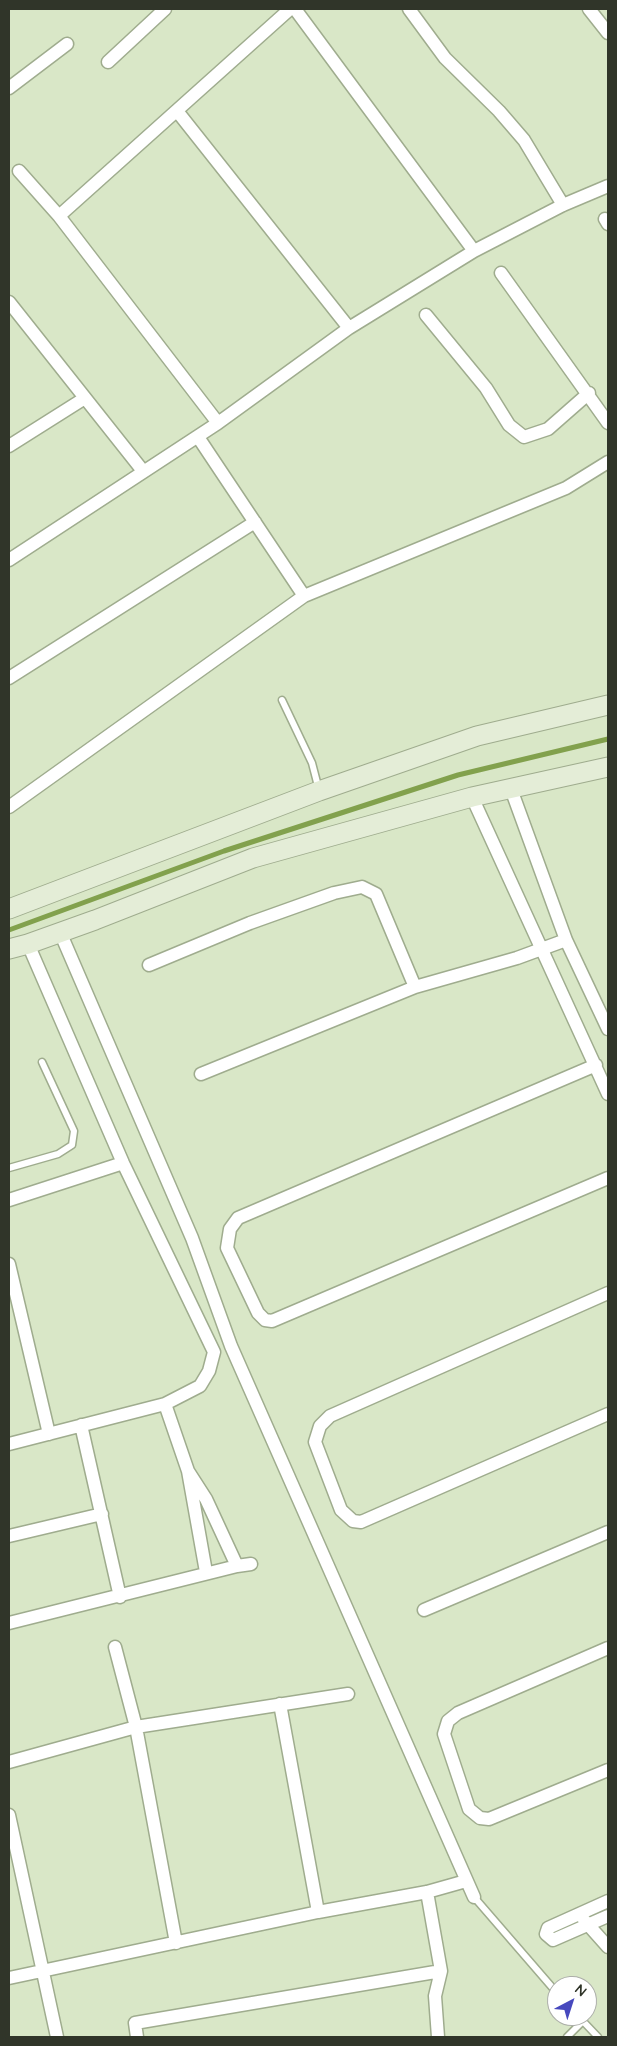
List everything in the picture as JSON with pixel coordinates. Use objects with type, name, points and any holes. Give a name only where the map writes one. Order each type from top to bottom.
[{"type":"street","points":[[108,62],[165,9]]},
{"type":"street","points":[[59,216],[290,9]]},
{"type":"street","points":[[294,9],[474,250]]},
{"type":"street","points":[[409,9],[445,58],[499,111],[524,140],[563,205]]},
{"type":"street","points":[[589,9],[608,34]]},
{"type":"street","points":[[9,88],[67,44]]},
{"type":"street","points":[[176,111],[349,328]]},
{"type":"street","points":[[19,170],[59,216],[218,423]]},
{"type":"street","points":[[9,560],[198,437],[349,328],[474,250],[563,205],[608,186]]},
{"type":"street","points":[[501,273],[589,393],[608,423]]},
{"type":"street","points":[[9,302],[143,472]]},
{"type":"street","points":[[426,315],[486,388],[509,425],[524,437],[548,429],[589,393]]},
{"type":"street","points":[[9,446],[85,398]]},
{"type":"street","points":[[198,437],[304,596]]},
{"type":"street","points":[[9,807],[304,596],[566,488],[608,462]]},
{"type":"street","points":[[9,678],[255,522]]},
{"type":"street","points":[[9,909],[319,791],[478,736],[608,705]]},
{"type":"street","points":[[9,948],[28,944],[253,858],[472,797],[511,790],[608,767]]},
{"type":"street","points":[[511,790],[566,940],[608,1029]]},
{"type":"street","points":[[472,797],[540,950],[596,1065],[608,1094]]},
{"type":"street","points":[[149,965],[250,923],[334,893],[362,887],[376,894],[415,988]]},
{"type":"street","points":[[60,932],[192,1238],[231,1346],[474,1897]]},
{"type":"street","points":[[201,1074],[415,988],[540,950],[566,940]]},
{"type":"street","points":[[9,1444],[165,1404],[200,1386],[209,1371],[214,1352],[123,1163],[28,944]]},
{"type":"street","points":[[596,1065],[238,1218],[230,1229],[227,1248],[258,1314],[265,1320],[272,1321],[608,1178]]},
{"type":"street","points":[[9,1200],[123,1163]]},
{"type":"street","points":[[9,1264],[49,1434]]},
{"type":"street","points":[[608,1293],[330,1416],[320,1426],[316,1442],[341,1510],[353,1521],[361,1522],[608,1414]]},
{"type":"street","points":[[165,1404],[188,1471],[206,1572]]},
{"type":"street","points":[[82,1425],[120,1596]]},
{"type":"street","points":[[188,1471],[206,1499],[237,1566]]},
{"type":"street","points":[[9,1536],[102,1514]]},
{"type":"street","points":[[424,1610],[608,1532]]},
{"type":"street","points":[[9,1623],[120,1596],[206,1572],[251,1564]]},
{"type":"street","points":[[115,1647],[136,1727],[176,1943]]},
{"type":"street","points":[[608,1648],[458,1713],[448,1721],[444,1734],[469,1809],[480,1818],[489,1819],[608,1770]]},
{"type":"street","points":[[9,1762],[136,1727],[348,1694]]},
{"type":"street","points":[[280,1704],[318,1912]]},
{"type":"street","points":[[9,1815],[57,2037]]},
{"type":"street","points":[[9,1978],[318,1912],[427,1892],[466,1881]]},
{"type":"street","points":[[427,1892],[441,1971],[435,1996],[438,2037]]},
{"type":"street","points":[[608,1901],[548,1928],[546,1934],[552,1940],[608,1916]]},
{"type":"street","points":[[579,1914],[608,1947]]},
{"type":"street","points":[[137,2037],[135,2024],[441,1971]]},
{"type":"lane","points":[[282,700],[312,763],[319,791]]},
{"type":"lane","points":[[9,1168],[58,1154],[72,1145],[74,1131],[42,1062]]},
{"type":"lane","points":[[474,1897],[547,1981]]},
{"type":"lane","points":[[567,2037],[575,2026]]},
{"type":"lane","points":[[588,2026],[598,2037]]},
{"type":"waterway","points":[[9,930],[224,851],[458,775],[608,739]]}]
